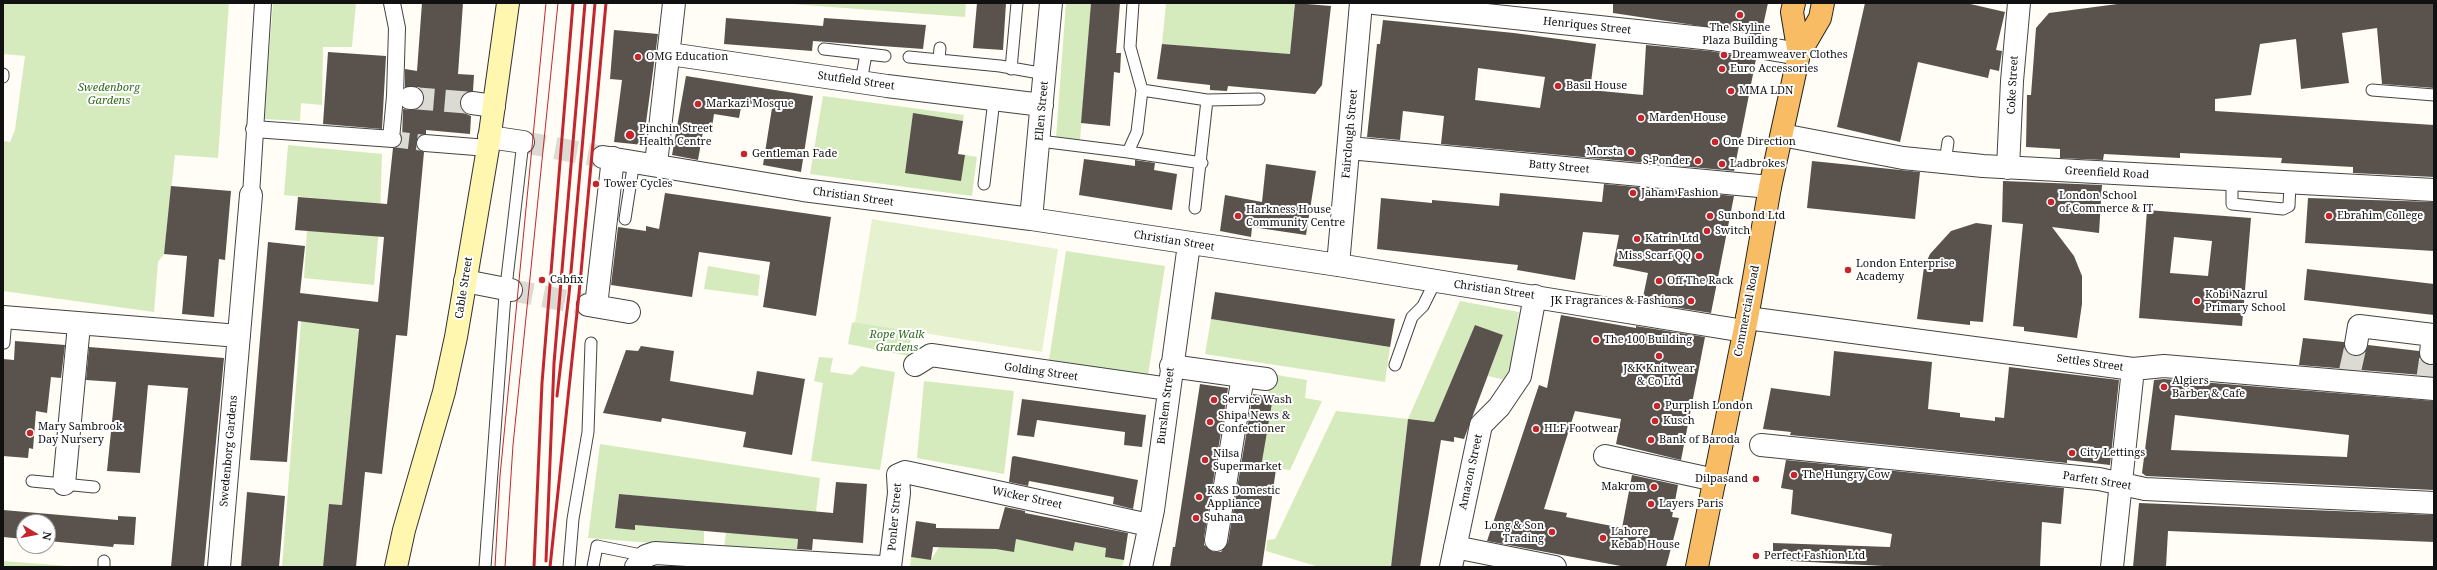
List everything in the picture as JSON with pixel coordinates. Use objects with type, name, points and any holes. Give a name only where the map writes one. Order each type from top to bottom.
[{"type":"highway","name":"Commercial Road","points":[[1794,3],[1792,12],[1799,54]]},
{"type":"highway","name":"Commercial Road","points":[[1697,567],[1745,325],[1770,187],[1799,54],[1820,18],[1823,3]]},
{"type":"main road","name":"Cable Street","points":[[396,567],[404,530],[444,392],[489,142],[508,3]]},
{"type":"street","points":[[251,195],[263,3]]},
{"type":"street","points":[[254,129],[392,139],[406,97],[397,28],[392,3]]},
{"type":"street","points":[[656,164],[670,54],[674,3]]},
{"type":"street","name":"Ellen Street","points":[[1031,219],[1040,141],[1051,3]]},
{"type":"street","name":"Fairclough Street","points":[[1338,265],[1362,3]]},
{"type":"street","name":"Henriques Street","points":[[1374,3],[1712,39],[1799,54]]},
{"type":"street","name":"Coke Street","points":[[2008,168],[2012,80],[2019,3]]},
{"type":"street","name":"Stutfield Street","points":[[670,54],[861,82],[1042,105]]},
{"type":"street","points":[[472,103],[494,106]]},
{"type":"street","name":"Greenfield Road","points":[[1782,135],[1903,158],[1946,152],[2008,168],[2434,190]]},
{"type":"street","points":[[425,143],[524,142]]},
{"type":"street","name":"Batty Street","points":[[1349,148],[1770,187]]},
{"type":"street","name":"Christian Street","points":[[629,312],[592,306],[608,158],[634,160],[803,190],[1031,219],[1189,244],[1338,265],[1435,282],[1745,325]]},
{"type":"street","name":"Swedenborg Gardens","points":[[219,567],[251,195]]},
{"type":"street","name":"Burslem Street","points":[[1141,567],[1149,525],[1189,244]]},
{"type":"street","points":[[465,281],[508,289]]},
{"type":"street","name":"Amazon Street","points":[[1453,557],[1481,425],[1499,407],[1520,376],[1535,296]]},
{"type":"street","points":[[5,318],[79,325],[239,336]]},
{"type":"street","points":[[64,484],[79,325]]},
{"type":"street","name":"Settles Street","points":[[1745,325],[2133,369],[2164,366],[2350,376],[2429,386]]},
{"type":"street","points":[[2356,344],[2359,326],[2433,334],[2431,352]]},
{"type":"street","name":"Golding Street","points":[[915,365],[931,355],[1169,390]]},
{"type":"street","points":[[1171,366],[1266,379]]},
{"type":"street","points":[[2112,567],[2133,369]]},
{"type":"street","points":[[1216,540],[1243,376]]},
{"type":"street","name":"Parfett Street","points":[[1761,445],[2099,479],[2145,489],[2434,503]]},
{"type":"street","points":[[1605,456],[1715,480]]},
{"type":"street","name":"Wicker Street","points":[[905,472],[1149,525]]},
{"type":"street","name":"Ponler Street","points":[[890,567],[899,493],[898,475],[905,472]]},
{"type":"street","points":[[641,561],[655,553],[668,553],[881,567]]},
{"type":"street","points":[[1453,557],[1555,567]]},
{"type":"lane","points":[[1012,69],[1017,3]]},
{"type":"lane","points":[[1128,152],[1137,132],[1142,90],[1130,47],[1133,3]]},
{"type":"lane","points":[[939,60],[940,48]]},
{"type":"lane","points":[[824,49],[885,56]]},
{"type":"lane","points":[[861,82],[866,54]]},
{"type":"lane","points":[[909,57],[1000,66],[1045,74]]},
{"type":"lane","points":[[1142,90],[1207,100],[1259,99]]},
{"type":"lane","points":[[2372,90],[2434,94]]},
{"type":"lane","points":[[984,184],[994,100]]},
{"type":"lane","points":[[1195,208],[1202,163],[1207,100]]},
{"type":"lane","points":[[1040,141],[1202,163]]},
{"type":"lane","points":[[484,567],[508,289],[524,142]]},
{"type":"lane","points":[[625,219],[634,160]]},
{"type":"lane","points":[[1395,365],[1412,317],[1423,306],[1435,282]]},
{"type":"lane","points":[[4,343],[5,318]]},
{"type":"lane","points":[[569,567],[573,519],[588,432],[591,343]]},
{"type":"lane","points":[[32,480],[94,487]]},
{"type":"lane","points":[[593,567],[597,546],[641,561]]},
{"type":"green space","name":"Swedenborg Gardens","points":[[3,3],[229,3],[218,158],[175,155],[164,254],[158,262],[154,312],[3,291],[3,141],[10,142],[15,130],[25,56],[3,54]]},
{"type":"green space","points":[[273,3],[356,3],[352,47],[323,47],[322,105],[301,103],[300,121],[264,119]]},
{"type":"green space","points":[[778,3],[966,3],[965,17]]},
{"type":"green space","points":[[1066,3],[1091,3],[1080,140],[1056,138]]},
{"type":"green space","points":[[1166,3],[1295,3],[1290,54],[1162,44]]},
{"type":"green space","points":[[823,96],[964,115],[963,121],[913,114],[905,172],[965,155],[977,157],[972,196],[810,174]]},
{"type":"green space","points":[[288,145],[382,154],[380,216],[374,285],[304,278],[307,231],[365,203],[284,195]]},
{"type":"green space","points":[[872,219],[1058,249],[1042,352],[855,322]]},
{"type":"green space","points":[[1066,251],[1165,266],[1148,375],[1049,360]]},
{"type":"green space","points":[[708,266],[760,275],[758,296],[704,289]]},
{"type":"green space","points":[[1460,301],[1519,312],[1509,381],[1488,376],[1503,335],[1475,325],[1434,422],[1408,419]]},
{"type":"green space","points":[[1211,319],[1390,347],[1385,382],[1205,354]]},
{"type":"green space","points":[[301,321],[357,329],[359,332],[342,505],[329,504],[323,567],[282,567]]},
{"type":"green space","name":"Rope Walk Gardens","points":[[855,322],[912,331],[909,356],[848,344],[852,323]]},
{"type":"green space","points":[[819,357],[833,358],[830,372],[852,375],[861,366],[895,372],[880,470],[811,461],[823,383],[814,381]]},
{"type":"green space","points":[[1271,374],[1307,380],[1305,398],[1322,401],[1290,470],[1256,465]]},
{"type":"green space","points":[[924,381],[1014,391],[1004,474],[917,458]]},
{"type":"green space","points":[[1336,411],[1408,419],[1391,567],[1319,567],[1266,551],[1267,540],[1275,539]]},
{"type":"green space","points":[[600,444],[820,478],[816,512],[619,494],[615,528],[635,529],[635,525],[704,531],[704,547],[588,538]]},
{"type":"green space","points":[[1018,529],[1039,544],[1073,551],[1075,542],[1106,548],[1105,557],[1124,560],[1122,567],[910,567],[911,557],[931,560],[939,547]]},
{"type":"green space","points":[[726,532],[798,539],[796,555],[724,548]]},
{"type":"green space","points":[[3,561],[81,567],[3,567]]},
{"type":"building","points":[[422,3],[463,3],[458,74],[474,75],[473,91],[462,95],[460,102],[464,113],[471,116],[470,134],[426,130],[426,134],[421,135],[416,142],[417,147],[424,152],[407,336],[396,335],[382,474],[365,472],[356,567],[323,567],[329,504],[342,505],[359,329],[298,321],[287,462],[250,460],[268,242],[305,246],[300,293],[378,302],[384,237],[295,230],[298,197],[387,204],[393,148],[397,147],[402,140],[403,109],[418,109],[424,98],[419,87],[405,87],[405,69],[417,71]]},
{"type":"building","points":[[977,3],[1006,3],[1003,50],[973,48]]},
{"type":"building","points":[[1091,3],[1120,3],[1116,53],[1121,53],[1120,73],[1114,72],[1110,126],[1081,123]]},
{"type":"building","points":[[1295,3],[1331,6],[1322,85],[1315,94],[1228,86],[1227,91],[1210,90],[1210,85],[1157,79],[1162,44],[1290,54]]},
{"type":"building","points":[[1613,3],[1768,3],[1761,35],[1613,13]]},
{"type":"building","points":[[1865,3],[1966,3],[2005,12],[1996,50],[2002,51],[1999,71],[1990,69],[1988,78],[1918,62],[1900,142],[1837,127]]},
{"type":"building","points":[[2125,3],[2434,3],[2434,88],[2382,84],[2377,28],[2342,33],[2349,83],[2301,89],[2296,39],[2260,44],[2251,95],[2215,99],[2215,111],[2434,125],[2434,177],[2353,173],[2353,167],[2281,163],[2282,158],[2180,153],[2180,158],[2104,154],[2103,160],[2060,158],[2060,149],[2026,147],[2027,95],[2031,95],[2036,28],[2049,13]]},
{"type":"building","points":[[726,18],[823,26],[824,18],[926,25],[923,49],[813,41],[812,51],[724,44]]},
{"type":"building","points":[[1383,20],[1514,33],[1596,44],[1590,90],[1643,95],[1646,45],[1710,51],[1756,59],[1734,171],[1441,144],[1444,116],[1403,111],[1400,140],[1367,137],[1377,44],[1380,44]],"holes":[[[1478,68],[1545,77],[1540,108],[1475,100]]]},
{"type":"building","points":[[614,30],[658,34],[643,145],[614,142],[622,80],[610,79]]},
{"type":"building","points":[[328,52],[386,56],[382,129],[323,124]]},
{"type":"building","points":[[686,76],[813,96],[801,172],[763,165],[772,108],[742,102],[739,118],[714,114],[712,127],[704,126],[698,160],[672,155]]},
{"type":"building","points":[[913,113],[963,121],[958,154],[965,155],[961,181],[905,173]]},
{"type":"building","points":[[1084,159],[1135,166],[1135,160],[1155,163],[1154,170],[1177,174],[1172,210],[1079,195]]},
{"type":"building","points":[[1812,161],[1920,172],[1915,219],[1807,208]]},
{"type":"building","points":[[1266,164],[1316,171],[1306,235],[1252,227],[1251,237],[1220,231],[1225,195],[1262,202]]},
{"type":"building","points":[[2003,181],[2102,185],[2099,233],[2052,227],[2074,256],[2082,276],[2082,304],[2077,338],[2024,331],[2024,327],[2013,326],[2023,224],[2002,222]]},
{"type":"building","points":[[1604,184],[1734,196],[1711,313],[1642,302],[1648,273],[1613,266],[1619,235],[1583,232],[1575,280],[1517,270],[1518,265],[1377,249],[1381,198],[1432,203],[1432,200],[1499,206],[1500,193],[1602,202]]},
{"type":"building","points":[[171,186],[231,191],[225,260],[219,259],[214,317],[182,314],[187,256],[164,254]]},
{"type":"building","points":[[665,193],[831,217],[816,316],[763,307],[770,262],[699,252],[692,297],[611,285],[618,227],[646,231],[646,226],[659,229]]},
{"type":"building","points":[[2308,198],[2434,202],[2434,251],[2305,243]]},
{"type":"building","points":[[2147,210],[2251,218],[2242,326],[2139,318]],"holes":[[[2174,237],[2212,241],[2208,276],[2170,273]]]},
{"type":"building","points":[[1976,223],[1992,225],[1983,322],[1970,321],[1970,325],[1917,319],[1924,267],[1930,254],[1951,231]]},
{"type":"building","points":[[2307,269],[2434,284],[2434,315],[2304,300]]},
{"type":"building","points":[[1215,292],[1395,319],[1390,347],[1211,319]]},
{"type":"building","points":[[1561,315],[1636,328],[1636,326],[1705,337],[1681,460],[1616,444],[1621,419],[1575,411],[1544,509],[1567,513],[1566,517],[1622,528],[1632,475],[1678,485],[1672,517],[1679,518],[1666,567],[1626,567],[1487,541],[1539,385],[1547,388]]},
{"type":"building","points":[[1475,325],[1503,335],[1464,439],[1454,437],[1454,442],[1441,440],[1420,567],[1391,567],[1408,419],[1434,422]]},
{"type":"building","points":[[2303,338],[2344,342],[2348,353],[2354,356],[2365,352],[2368,345],[2419,351],[2423,363],[2434,365],[2434,376],[2299,365]]},
{"type":"building","points":[[15,341],[65,345],[61,378],[51,377],[47,413],[36,411],[33,449],[29,448],[28,458],[3,456],[3,359],[14,360]]},
{"type":"building","points":[[641,346],[674,351],[670,381],[753,395],[757,371],[805,379],[792,455],[743,447],[746,432],[662,418],[661,422],[603,413],[626,350],[638,351]]},
{"type":"building","points":[[89,347],[224,358],[204,567],[171,567],[188,388],[148,385],[140,473],[107,471],[116,382],[86,380]]},
{"type":"building","points":[[1834,351],[1932,362],[1928,409],[1960,413],[1960,417],[1995,421],[1995,417],[2004,418],[2009,367],[2119,380],[2110,465],[2067,460],[2067,463],[1790,435],[1791,432],[1763,429],[1771,388],[1830,396]]},
{"type":"building","points":[[2164,379],[2434,401],[2434,490],[2146,476],[2142,473],[2154,380]],"holes":[[[2175,415],[2349,435],[2347,457],[2171,450]]]},
{"type":"building","points":[[1200,384],[1228,388],[1204,538],[1204,545],[1214,552],[1221,552],[1228,542],[1253,394],[1273,397],[1261,467],[1276,469],[1262,567],[1170,567],[1173,547],[1175,547]]},
{"type":"building","points":[[1022,399],[1146,415],[1142,447],[1124,445],[1125,432],[1037,420],[1034,437],[1017,435]]},
{"type":"building","points":[[1014,456],[1138,480],[1133,509],[1113,504],[1114,497],[1029,481],[1028,486],[1009,482],[1012,457]]},
{"type":"building","points":[[1786,460],[2064,488],[2061,524],[2042,522],[2040,567],[1902,567],[1773,560],[1773,543],[1890,547],[1892,534],[1791,514],[1793,490],[1781,488]]},
{"type":"building","points":[[836,482],[867,484],[863,543],[813,539],[812,550],[797,549],[798,539],[635,525],[635,530],[615,528],[619,494],[833,513]]},
{"type":"building","points":[[247,492],[285,496],[279,567],[241,567]]},
{"type":"building","points":[[2139,503],[2434,515],[2434,542],[2168,531],[2166,567],[2133,567]]},
{"type":"building","points":[[1005,507],[1025,511],[1025,513],[1128,533],[1124,560],[1105,557],[1106,548],[1075,542],[1073,551],[1016,539],[1014,552],[996,549],[933,547],[931,560],[911,557],[916,521],[936,524],[936,528],[999,529]]},
{"type":"building","points":[[3,510],[49,514],[16,514],[16,538],[3,537]]},
{"type":"building","points":[[56,515],[118,520],[118,516],[136,517],[134,545],[114,544],[113,547],[56,542]]},
{"type":"tunnel","points":[[412,98],[472,103]]},
{"type":"tunnel","points":[[393,139],[425,143]]},
{"type":"tunnel","points":[[523,142],[603,157]]},
{"type":"tunnel","points":[[511,290],[588,305]]},
{"type":"tunnel","points":[[2350,371],[2356,344]]},
{"type":"tunnel","points":[[2427,381],[2431,353]]},
{"type":"tram line","points":[[495,567],[500,476],[546,3]]},
{"type":"tram line","points":[[505,567],[513,445],[558,3]]},
{"type":"railway","points":[[534,567],[542,383],[573,3]]},
{"type":"railway","points":[[546,561],[554,363],[585,3]]},
{"type":"railway","points":[[557,396],[569,294],[595,3]]},
{"type":"railway","points":[[550,567],[579,294],[606,3]]},
{"type":"place","name":"The Skyline Plaza Building","points":[[1740,15]]},
{"type":"place","name":"Dreamweaver Clothes","points":[[1724,55]]},
{"type":"place","name":"OMG Education","points":[[638,57]]},
{"type":"place","name":"Euro Accessories","points":[[1722,69]]},
{"type":"place","name":"Basil House","points":[[1558,86]]},
{"type":"place","name":"MMA LDN","points":[[1731,91]]},
{"type":"place","name":"Markazi Mosque","points":[[698,104]]},
{"type":"place","name":"Marden House","points":[[1641,118]]},
{"type":"place","name":"Pinchin Street Health Centre","points":[[630,135]]},
{"type":"place","name":"One Direction","points":[[1715,142]]},
{"type":"place","name":"Morsta","points":[[1631,152]]},
{"type":"place","name":"Gentleman Fade","points":[[744,154]]},
{"type":"place","name":"S-Ponder","points":[[1698,161]]},
{"type":"place","name":"Ladbrokes","points":[[1722,164]]},
{"type":"place","name":"Tower Cycles","points":[[596,184]]},
{"type":"place","name":"Jaham Fashion","points":[[1633,193]]},
{"type":"place","name":"London School of Commerce & IT","points":[[2051,202]]},
{"type":"place","name":"Harkness House Community Centre","points":[[1238,216]]},
{"type":"place","name":"Sunbond Ltd","points":[[1710,216]]},
{"type":"place","name":"Ebrahim College","points":[[2329,216]]},
{"type":"place","name":"Switch","points":[[1707,231]]},
{"type":"place","name":"Katrin Ltd","points":[[1637,239]]},
{"type":"place","name":"Miss Scarf QQ","points":[[1699,256]]},
{"type":"place","name":"London Enterprise Academy","points":[[1848,270]]},
{"type":"place","name":"Cabfix","points":[[542,280]]},
{"type":"place","name":"Off The Rack","points":[[1659,281]]},
{"type":"place","name":"JK Fragrances & Fashions","points":[[1691,301]]},
{"type":"place","name":"Kobi Nazrul Primary School","points":[[2197,301]]},
{"type":"place","name":"The 100 Building","points":[[1596,340]]},
{"type":"place","name":"J&K Knitwear & Co Ltd","points":[[1659,356]]},
{"type":"place","name":"Algiers Barber & Cafe","points":[[2164,387]]},
{"type":"place","name":"Service Wash","points":[[1214,400]]},
{"type":"place","name":"Purplish London","points":[[1657,406]]},
{"type":"place","name":"Kusch","points":[[1655,421]]},
{"type":"place","name":"Shipa News & Confectioner","points":[[1210,422]]},
{"type":"place","name":"HLF Footwear","points":[[1536,429]]},
{"type":"place","name":"Mary Sambrook Day Nursery","points":[[30,433]]},
{"type":"place","name":"Bank of Baroda","points":[[1651,440]]},
{"type":"place","name":"City Lettings","points":[[2072,453]]},
{"type":"place","name":"Nilsa Supermarket","points":[[1205,460]]},
{"type":"place","name":"The Hungry Cow","points":[[1794,475]]},
{"type":"place","name":"Dilpasand","points":[[1756,479]]},
{"type":"place","name":"Makrom","points":[[1654,487]]},
{"type":"place","name":"K&S Domestic Appliance","points":[[1199,497]]},
{"type":"place","name":"Layers Paris","points":[[1651,504]]},
{"type":"place","name":"Suhana","points":[[1196,518]]},
{"type":"place","name":"Long & Son Trading","points":[[1552,532]]},
{"type":"place","name":"Lahore Kebab House","points":[[1603,538]]},
{"type":"place","name":"Perfect Fashion Ltd","points":[[1756,556]]}]
